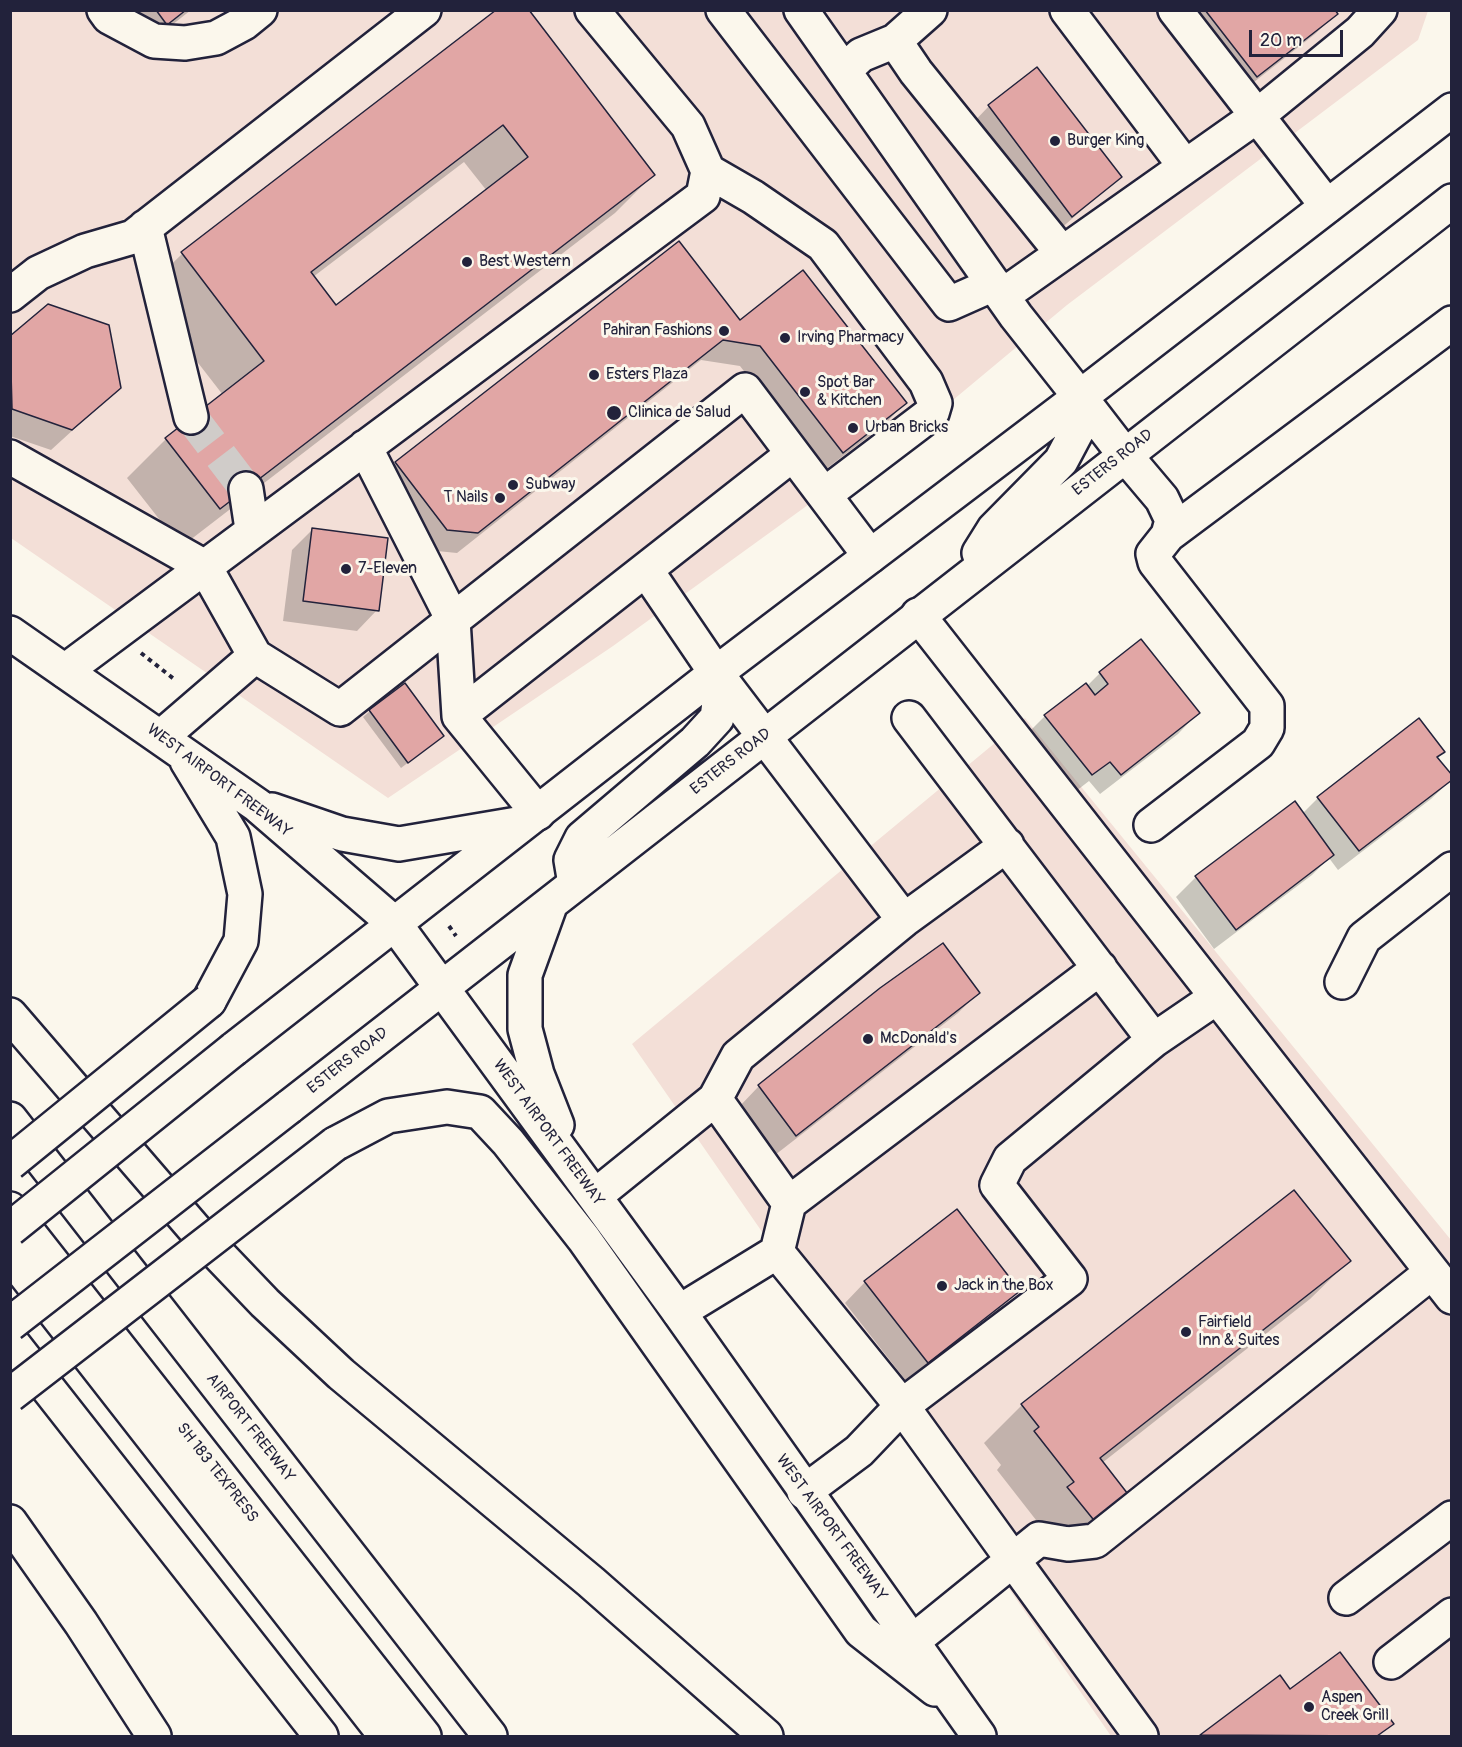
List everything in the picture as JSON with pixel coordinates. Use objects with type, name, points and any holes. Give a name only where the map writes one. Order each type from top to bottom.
[{"type":"main road","points":[[104,10],[110,17],[154,40],[185,43],[216,38],[244,23],[260,10]]},
{"type":"main road","points":[[10,296],[38,273],[86,251],[133,237],[424,10]]},
{"type":"main road","points":[[65,671],[205,567],[252,529],[703,196],[708,171],[688,126],[592,10]]},
{"type":"main road","points":[[723,10],[949,304],[998,290],[1062,253],[1184,165],[1257,116],[1360,32],[1380,10]]},
{"type":"main road","points":[[801,10],[998,290],[1124,454],[1162,499],[1172,520],[1168,535]]},
{"type":"main road","points":[[844,71],[861,56],[895,40],[930,10]]},
{"type":"main road","points":[[1067,10],[1184,165]]},
{"type":"main road","points":[[1175,10],[1327,206]]},
{"type":"main road","points":[[895,40],[916,72],[1062,253]]},
{"type":"main road","points":[[10,1228],[234,1049],[716,673],[1080,397],[1452,110]]},
{"type":"main road","points":[[708,171],[753,197],[824,245],[926,382],[935,403],[932,413],[824,495]]},
{"type":"main road","name":"ESTERS ROAD","points":[[10,1324],[1124,454],[1452,201]]},
{"type":"main road","points":[[146,227],[191,417]]},
{"type":"main road","points":[[1151,825],[1258,743],[1267,728],[1267,706],[1155,562],[1153,554],[1168,535],[1452,323]]},
{"type":"main road","points":[[10,457],[205,567],[255,656],[340,709],[745,390],[870,556]]},
{"type":"main road","points":[[960,582],[994,529],[1061,461],[1078,429],[1080,397]]},
{"type":"main road","points":[[366,447],[453,620],[459,716],[533,818]]},
{"type":"main road","points":[[459,716],[794,454]]},
{"type":"main road","points":[[246,489],[252,529]]},
{"type":"main road","points":[[646,570],[716,673],[904,920]]},
{"type":"main road","points":[[913,1641],[1039,1539],[1068,1544],[1095,1541],[1442,1285],[918,615]]},
{"type":"main road","name":"WEST AIRPORT FREEWAY","points":[[10,633],[257,805],[395,924],[679,1312],[979,1737]]},
{"type":"main road","points":[[10,1163],[209,1001],[240,941],[245,894],[233,837],[170,743],[255,656]]},
{"type":"main road","points":[[572,1166],[537,1074],[525,1029],[525,975],[563,893],[571,860],[582,838],[695,742],[717,718],[719,703],[716,673]]},
{"type":"main road","points":[[909,718],[1154,1041]]},
{"type":"main road","points":[[257,805],[342,834],[399,844],[533,818]]},
{"type":"main road","points":[[595,1196],[715,1099],[738,1056],[904,920],[1007,845]]},
{"type":"main road","points":[[1342,982],[1364,938],[1452,869]]},
{"type":"main road","points":[[679,1312],[777,1252],[789,1203],[1100,968]]},
{"type":"main road","points":[[804,1492],[859,1451],[902,1406],[1070,1279],[997,1185],[1010,1160],[1154,1041],[1217,997]]},
{"type":"main road","points":[[10,1016],[198,1233],[265,1303],[341,1374],[591,1582],[766,1737]]},
{"type":"main road","points":[[715,1099],[789,1203]]},
{"type":"main road","points":[[10,1395],[336,1144],[388,1116],[447,1107],[480,1112],[508,1142],[584,1239],[861,1631],[960,1709]]},
{"type":"main road","name":"AIRPORT FREEWAY","points":[[10,1119],[490,1737]]},
{"type":"main road","name":"SH 183 TEXPRESS","points":[[10,1209],[424,1737]]},
{"type":"main road","points":[[777,1252],[902,1406],[1141,1737]]},
{"type":"main road","name":"SH 183 TEXPRESS","points":[[10,1255],[386,1737]]},
{"type":"main road","points":[[10,1340],[321,1737]]},
{"type":"main road","points":[[1346,1598],[1452,1518]]},
{"type":"main road","points":[[10,1522],[81,1623],[154,1737]]},
{"type":"main road","points":[[1391,1662],[1452,1615]]},
{"type":"main road","points":[[269,1671],[302,1737]]},
{"type":"main road","points":[[439,1672],[508,1737]]},
{"type":"path","points":[[140,652],[174,679]]},
{"type":"shaded area","points":[[11,11],[1428,11],[1418,40],[1067,305],[953,400],[613,646],[388,798],[11,538]]},
{"type":"shaded area","points":[[1025,718],[1451,1240],[1451,1736],[1111,1736],[632,1044]]},
{"type":"building","points":[[156,10],[186,10],[167,25]]},
{"type":"building","name":"Best Western","points":[[496,10],[529,10],[655,175],[220,509],[165,438],[264,361],[181,252]],"holes":[[[503,125],[528,157],[336,305],[311,272]]]},
{"type":"building","points":[[1205,10],[1335,10],[1338,14],[1257,77]]},
{"type":"building","name":"Burger King","points":[[1037,67],[1122,177],[1072,217],[988,105]]},
{"type":"building","name":"Esters Plaza","points":[[679,241],[740,320],[803,270],[907,403],[843,453],[760,346],[723,340],[478,533],[447,530],[395,462]]},
{"type":"building","points":[[48,304],[109,325],[121,388],[72,430],[12,409],[10,336]]},
{"type":"building","name":"7-Eleven","points":[[312,528],[388,538],[379,611],[303,601]]},
{"type":"building","points":[[1141,639],[1200,713],[1121,775],[1110,762],[1092,775],[1044,715],[1086,683],[1095,695],[1108,684],[1099,672]]},
{"type":"building","points":[[405,683],[444,736],[408,763],[369,710]]},
{"type":"building","points":[[1419,718],[1445,752],[1437,757],[1452,775],[1452,780],[1359,851],[1317,797]]},
{"type":"building","points":[[1295,801],[1334,855],[1236,930],[1195,876]]},
{"type":"building","name":"McDonald's","points":[[943,943],[980,993],[796,1136],[758,1085],[880,988]]},
{"type":"building","name":"Fairfield Inn & Suites","points":[[1294,1190],[1351,1261],[1100,1458],[1131,1498],[1097,1524],[1067,1487],[1074,1482],[1034,1431],[1039,1427],[1021,1404]]},
{"type":"building","name":"Jack in the Box","points":[[957,1209],[1020,1291],[928,1363],[864,1281]]},
{"type":"building","name":"Aspen Creek Grill","points":[[1340,1652],[1394,1724],[1377,1736],[1200,1735],[1280,1675],[1290,1689]]},
{"type":"tunnel","points":[[191,417],[246,489]]},
{"type":"place","name":"Burger King","points":[[1055,141]]},
{"type":"place","name":"Best Western","points":[[467,262]]},
{"type":"place","name":"Pahiran Fashions","points":[[724,331]]},
{"type":"place","name":"Irving Pharmacy","points":[[785,338]]},
{"type":"place","name":"Esters Plaza","points":[[594,375]]},
{"type":"place","name":"Spot Bar & Kitchen","points":[[805,392]]},
{"type":"place","name":"Clinica de Salud","points":[[614,413]]},
{"type":"place","name":"Urban Bricks","points":[[853,428]]},
{"type":"place","name":"Subway","points":[[513,485]]},
{"type":"place","name":"T Nails","points":[[500,498]]},
{"type":"place","name":"7-Eleven","points":[[346,569]]},
{"type":"place","name":"McDonald's","points":[[868,1039]]},
{"type":"place","name":"Jack in the Box","points":[[942,1286]]},
{"type":"place","name":"Fairfield Inn & Suites","points":[[1186,1332]]},
{"type":"place","name":"Aspen Creek Grill","points":[[1309,1707]]}]
